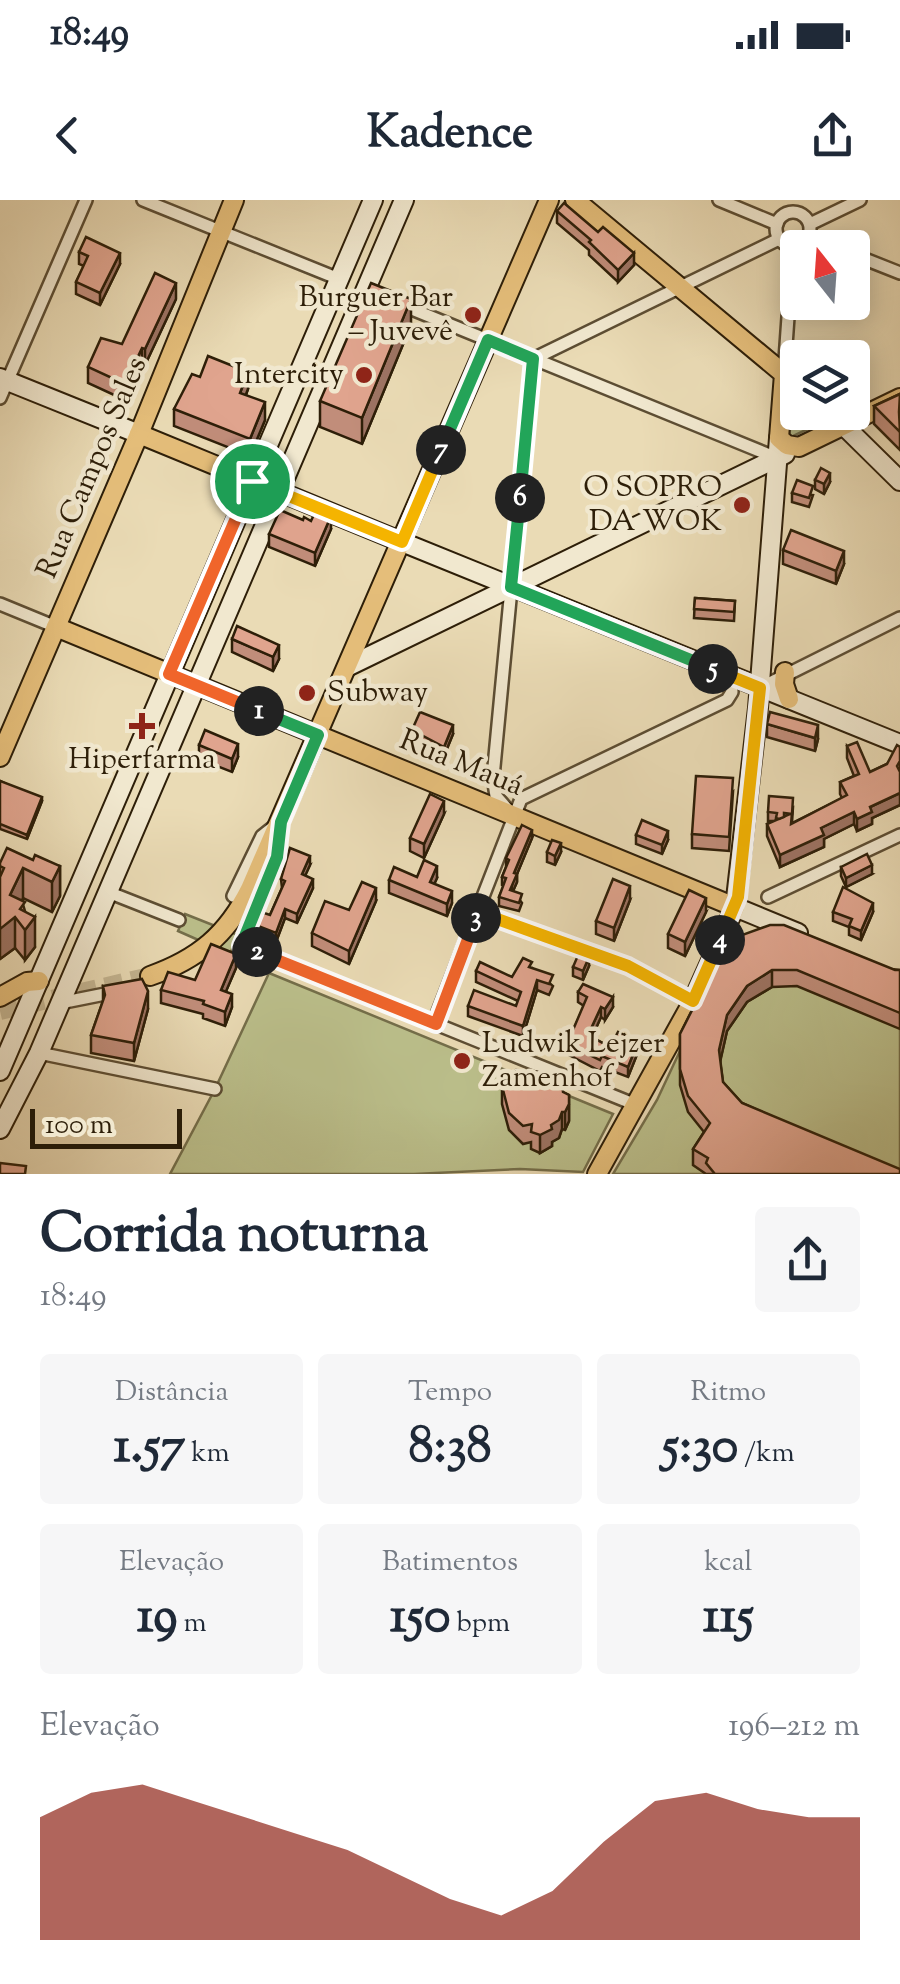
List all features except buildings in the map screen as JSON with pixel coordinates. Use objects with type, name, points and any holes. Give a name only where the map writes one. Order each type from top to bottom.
[{"type":"main road","name":"Rua Campos Sales","points":[[0,757],[139,434],[234,200]]},
{"type":"main road","points":[[150,976],[194,957],[220,937],[243,904],[549,200]]},
{"type":"main road","points":[[575,200],[780,376]]},
{"type":"main road","points":[[870,413],[900,398]]},
{"type":"main road","points":[[781,430],[779,438],[799,448],[835,430]]},
{"type":"main road","points":[[139,434],[402,542]]},
{"type":"main road","name":"Rua Mauá","points":[[56,627],[735,907]]},
{"type":"main road","points":[[786,672],[784,684],[789,699]]},
{"type":"main road","points":[[597,1174],[693,1001],[735,907]]},
{"type":"main road","points":[[0,997],[28,982],[40,981]]},
{"type":"street","points":[[86,200],[2,386],[139,434]]},
{"type":"street","points":[[143,200],[338,280]]},
{"type":"street","points":[[0,1071],[373,200]]},
{"type":"street","points":[[0,1128],[39,1053],[404,200]]},
{"type":"street","points":[[719,200],[776,224]]},
{"type":"street","points":[[533,359],[779,240],[776,224],[796,206],[809,230],[860,200]]},
{"type":"street","points":[[870,261],[900,273]]},
{"type":"street","points":[[366,290],[777,458]]},
{"type":"street","points":[[516,817],[496,796],[493,777],[533,359]]},
{"type":"street","points":[[850,430],[900,481]]},
{"type":"street","points":[[735,907],[760,688],[779,438]]},
{"type":"street","points":[[348,666],[799,448]]},
{"type":"street","points":[[772,522],[782,480],[799,448]]},
{"type":"street","points":[[402,542],[900,744]]},
{"type":"street","name":"Rua Mauá","points":[[0,604],[56,627]]},
{"type":"street","points":[[760,688],[900,618]]},
{"type":"street","points":[[436,1024],[518,804],[527,795],[727,700],[732,692],[730,676]]},
{"type":"street","points":[[233,896],[262,836],[281,822]]},
{"type":"street","points":[[281,822],[277,857],[241,946],[636,1105]]},
{"type":"street","points":[[768,897],[900,835]]},
{"type":"street","points":[[64,874],[83,882]]},
{"type":"street","points":[[108,892],[179,920]]},
{"type":"street","name":"Rua Mauá","points":[[735,907],[815,940]]},
{"type":"street","points":[[478,912],[628,966],[693,1001]]},
{"type":"street","points":[[60,1003],[132,989]]},
{"type":"street","points":[[39,1053],[215,1089]]},
{"type":"green space","points":[[790,430],[806,430],[789,438]]},
{"type":"green space","points":[[185,914],[238,935],[230,954],[178,931]]},
{"type":"green space","points":[[728,960],[900,989],[900,1174],[613,1174],[657,1100],[702,1004]]},
{"type":"green space","points":[[269,973],[613,1114],[583,1172],[520,1169],[414,1174],[170,1174]]},
{"type":"tunnel","points":[[0,1011],[150,976]]},
{"type":"place","name":"Burguer Bar – Juvevê","points":[[473,315]]},
{"type":"place","name":"Intercity","points":[[364,375]]},
{"type":"place","name":"O SOPRO DA WOK","points":[[742,505]]},
{"type":"place","name":"Subway","points":[[307,693]]},
{"type":"place","name":"Hiperfarma","points":[[142,726]]},
{"type":"place","name":"Ludwik Lejzer Zamenhof","points":[[462,1061]]},
{"type":"route","points":[[488,340],[533,359],[511,587],[760,688],[738,897],[693,1001],[628,966],[478,912],[436,1024],[241,946],[277,857],[281,822],[318,735],[169,674],[252,481],[402,542],[488,340]]}]
